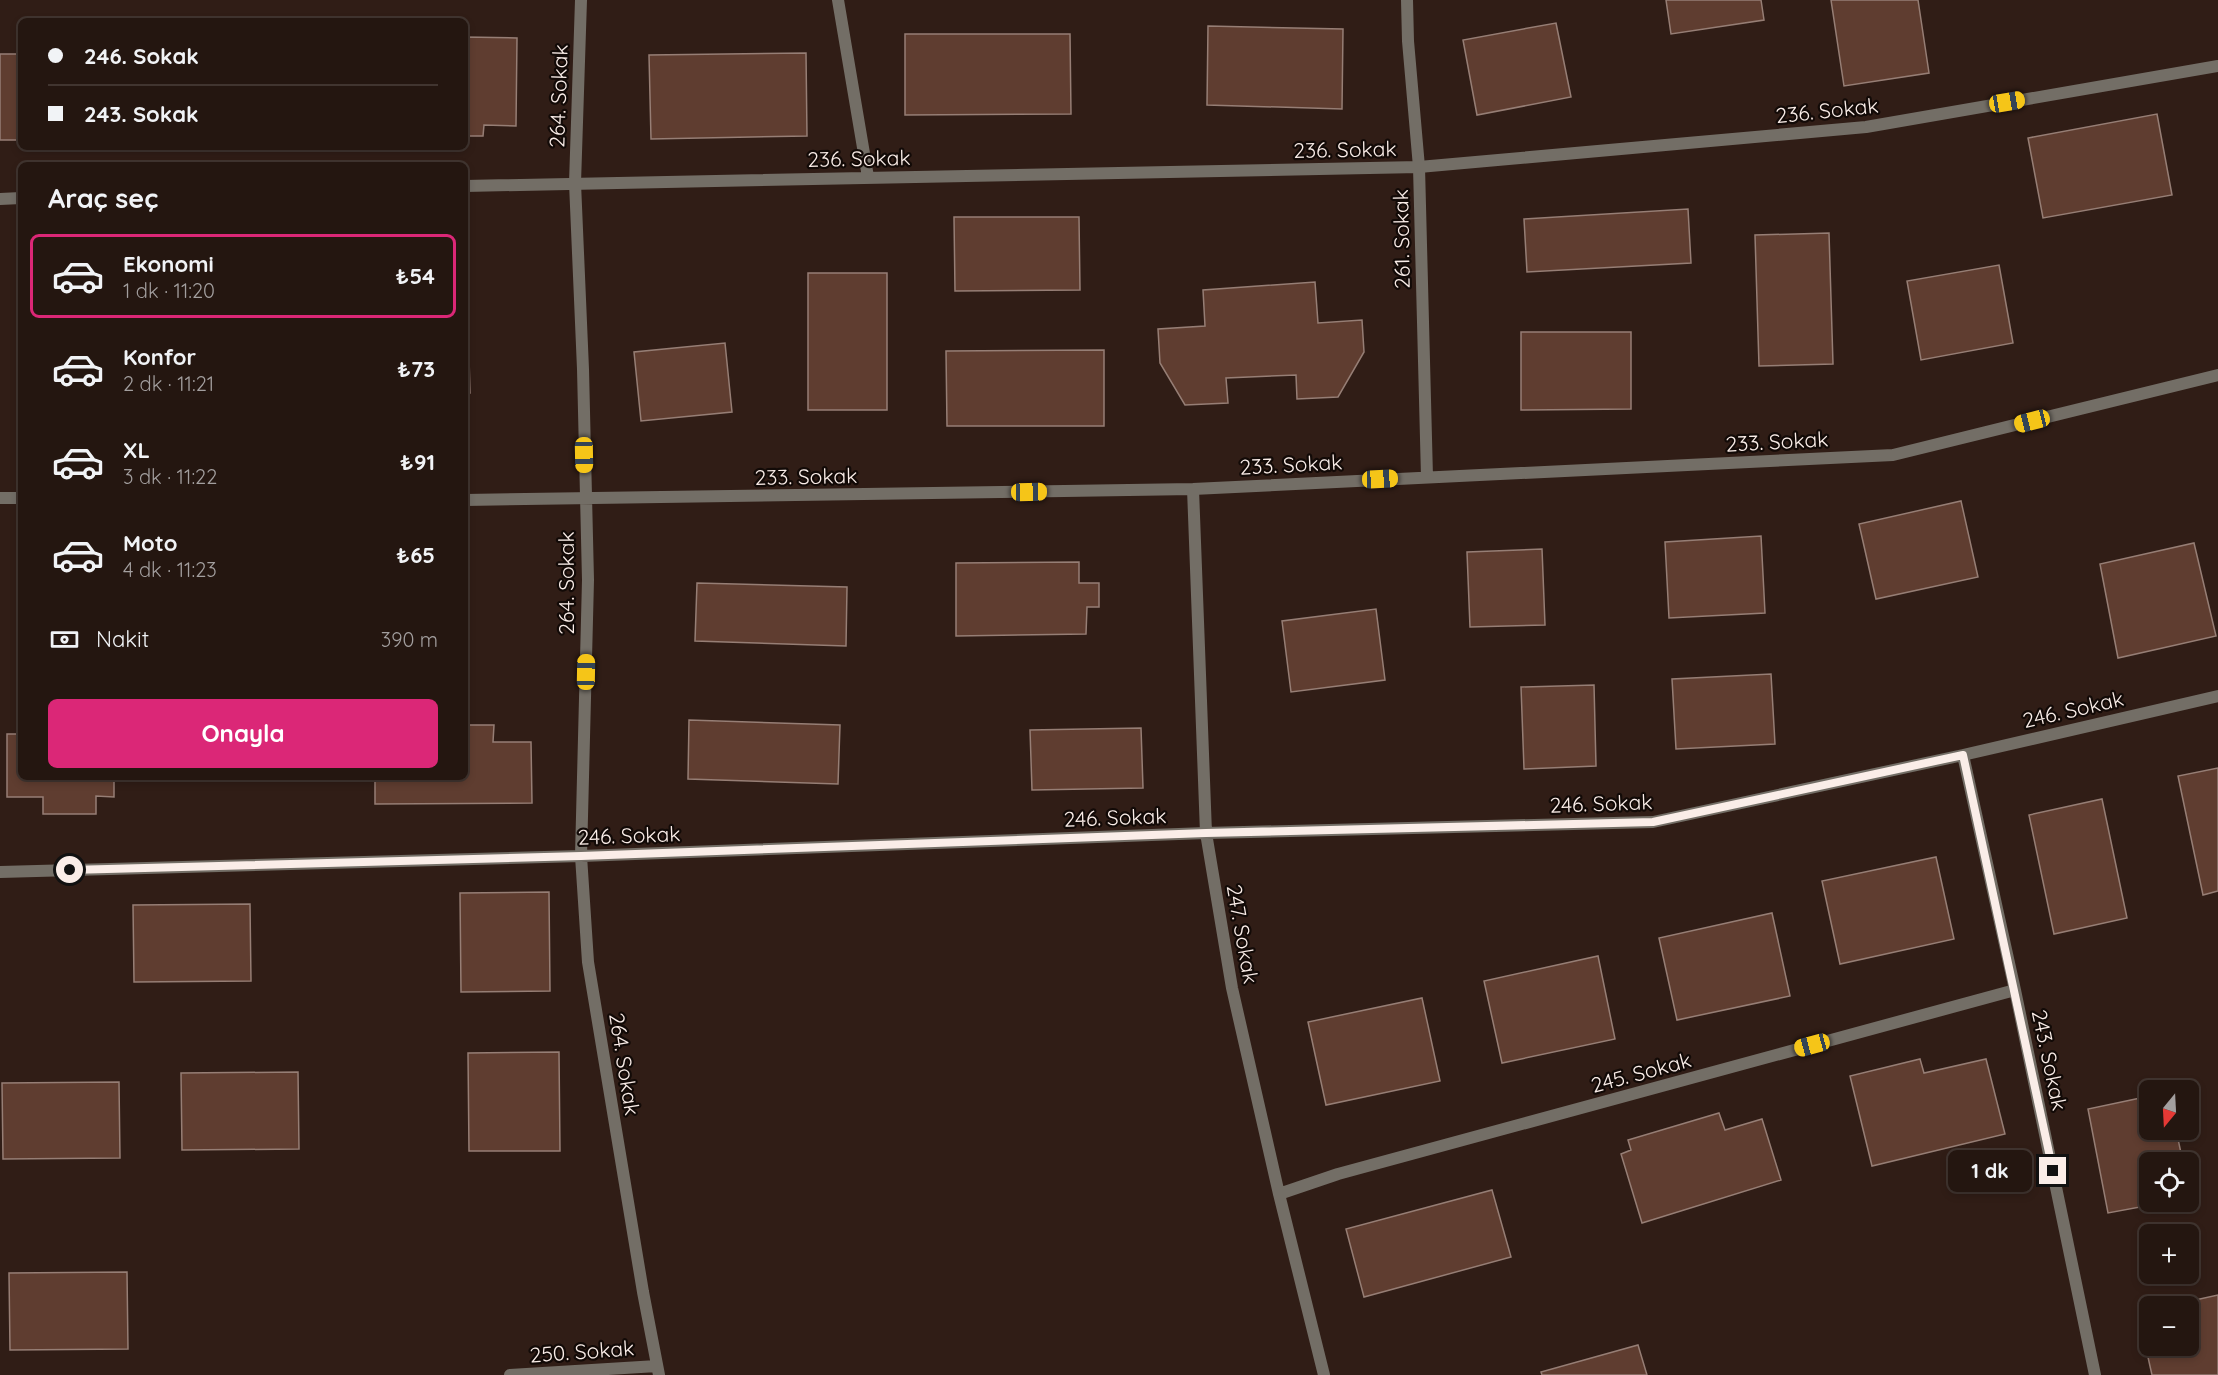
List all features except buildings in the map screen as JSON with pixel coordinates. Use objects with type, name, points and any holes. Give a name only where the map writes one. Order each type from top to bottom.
[{"type":"street","name":"264. Sokak","points":[[581,0],[575,183],[583,369],[588,580],[581,856],[588,962],[658,1370]]},
{"type":"street","points":[[838,0],[868,177]]},
{"type":"street","name":"261. Sokak","points":[[1407,0],[1408,41],[1419,167],[1426,477]]},
{"type":"street","name":"236. Sokak","points":[[468,186],[1419,167],[1866,127],[2218,66]]},
{"type":"street","points":[[0,199],[18,198]]},
{"type":"street","name":"233. Sokak","points":[[468,500],[1193,489],[1893,455],[2218,375]]},
{"type":"street","name":"247. Sokak","points":[[1193,489],[1206,833],[1232,988],[1279,1194],[1324,1375]]},
{"type":"street","points":[[0,498],[18,498]]},
{"type":"street","name":"246. Sokak","points":[[0,872],[581,856],[1206,833],[1653,822],[1963,755],[2218,696]]},
{"type":"street","name":"243. Sokak","points":[[1963,755],[2015,990],[2094,1375]]},
{"type":"street","name":"245. Sokak","points":[[1279,1194],[1338,1174],[2015,990]]},
{"type":"street","name":"250. Sokak","points":[[510,1375],[658,1370]]},
{"type":"route","points":[[70,870],[581,856],[1206,833],[1653,822],[1963,755],[2053,1171]]}]
